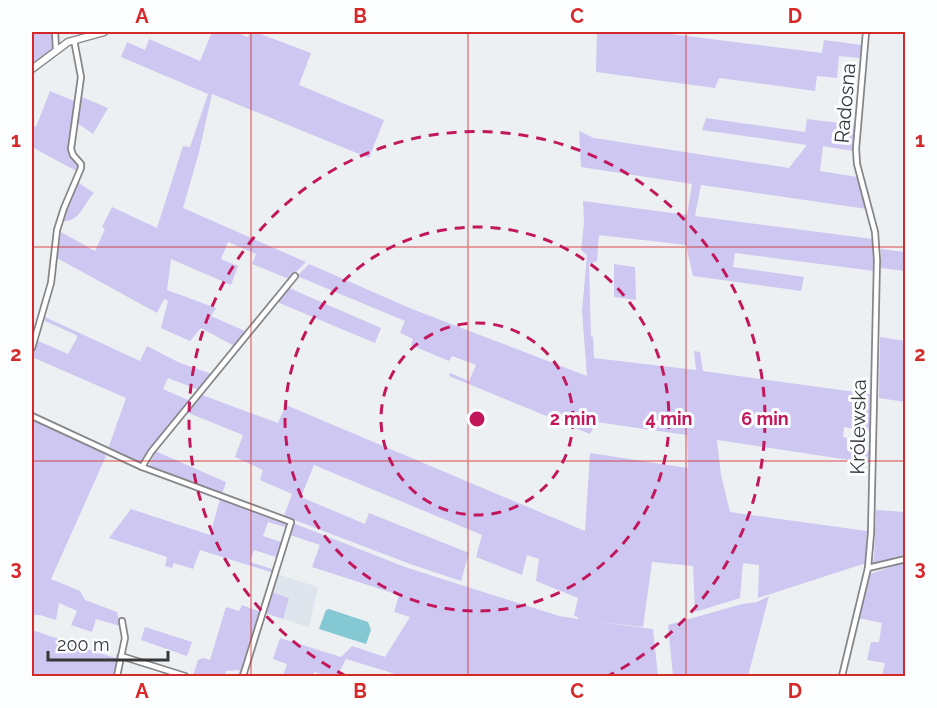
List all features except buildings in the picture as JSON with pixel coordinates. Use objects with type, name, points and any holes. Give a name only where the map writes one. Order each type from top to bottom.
[{"type":"street","points":[[55,32],[56,50]]},
{"type":"street","points":[[32,69],[56,50],[74,40],[104,32]]},
{"type":"street","name":"Radosna","points":[[861,177],[856,149],[866,32]]},
{"type":"street","points":[[32,348],[51,283],[57,230],[81,168],[81,164],[71,149],[81,77],[74,40]]},
{"type":"street","name":"Królewska","points":[[842,676],[868,568],[872,500],[877,260],[872,222],[861,177]]},
{"type":"street","points":[[142,467],[151,452],[295,276]]},
{"type":"street","points":[[32,416],[142,467],[291,522],[243,676]]},
{"type":"street","points":[[868,568],[906,559]]},
{"type":"street","points":[[117,676],[125,638],[122,621]]},
{"type":"street","points":[[121,656],[185,676]]},
{"type":"shaded area","points":[[32,32],[53,32],[53,48],[32,67]]},
{"type":"shaded area","points":[[212,32],[235,32],[248,37],[250,32],[255,32],[311,53],[299,85],[384,120],[369,158],[212,94],[183,208],[306,262],[289,279],[252,264],[256,254],[228,242],[221,259],[238,266],[231,285],[171,259],[167,290],[216,308],[211,316],[245,331],[234,346],[201,328],[190,341],[161,328],[168,301],[164,299],[157,313],[57,258],[61,232],[95,251],[105,229],[102,227],[112,207],[157,228],[183,146],[190,147],[208,94],[121,57],[127,42],[145,50],[149,39],[200,61]]},
{"type":"shaded area","points":[[597,32],[655,32],[822,53],[824,40],[862,45],[860,58],[839,56],[837,78],[817,76],[815,91],[719,78],[715,88],[596,72]]},
{"type":"shaded area","points":[[50,91],[74,101],[69,150],[79,168],[78,172],[32,147],[32,125],[36,127]]},
{"type":"shaded area","points":[[82,92],[82,97],[108,108],[93,134],[76,122]]},
{"type":"shaded area","points":[[706,118],[805,132],[807,119],[855,125],[853,151],[823,146],[820,171],[858,177],[867,209],[701,185],[695,216],[873,239],[874,271],[735,253],[733,267],[804,277],[801,291],[693,276],[686,245],[599,235],[597,261],[589,264],[591,336],[593,337],[594,358],[696,370],[694,351],[700,352],[703,371],[870,394],[870,431],[844,427],[843,437],[847,438],[847,446],[869,450],[869,463],[717,440],[721,475],[730,512],[867,531],[866,563],[758,598],[759,565],[743,563],[740,598],[695,612],[693,566],[652,562],[643,627],[584,620],[653,629],[658,676],[402,676],[346,659],[337,676],[314,672],[312,676],[283,676],[287,664],[273,659],[280,638],[341,657],[352,646],[385,657],[410,617],[394,612],[399,595],[312,567],[320,545],[290,535],[293,523],[405,567],[559,616],[578,619],[574,616],[578,598],[536,581],[539,559],[527,555],[522,575],[476,557],[482,535],[314,465],[301,497],[365,524],[369,513],[469,553],[461,581],[284,516],[292,494],[260,480],[263,470],[235,457],[243,435],[186,412],[202,395],[278,423],[286,405],[585,531],[590,453],[688,468],[687,435],[596,422],[590,434],[449,376],[450,373],[469,381],[476,365],[452,356],[449,361],[411,345],[413,339],[400,333],[405,321],[297,276],[309,264],[412,309],[587,376],[582,311],[587,255],[581,250],[584,223],[583,201],[687,215],[692,184],[581,167],[579,131],[594,138],[789,168],[807,145],[702,130]]},
{"type":"shaded area","points":[[84,166],[79,183],[94,193],[77,216],[68,221],[62,221]]},
{"type":"shaded area","points":[[881,249],[905,252],[905,271],[881,268]]},
{"type":"shaded area","points":[[614,264],[635,267],[636,300],[614,297]]},
{"type":"shaded area","points":[[289,288],[381,328],[375,343],[277,302]]},
{"type":"shaded area","points":[[45,317],[140,361],[147,346],[180,363],[212,374],[199,390],[168,378],[163,389],[190,401],[143,461],[137,463],[108,449],[126,398],[32,357],[36,340],[68,354],[77,338],[76,335],[45,321]]},
{"type":"shaded area","points":[[880,337],[905,341],[905,402],[879,398]]},
{"type":"shaded area","points":[[32,418],[103,452],[106,456],[51,579],[80,591],[85,600],[117,612],[120,626],[96,619],[92,632],[71,625],[77,611],[59,603],[56,620],[34,615],[32,623]]},
{"type":"shaded area","points":[[155,451],[226,482],[222,494],[149,467]]},
{"type":"shaded area","points":[[220,499],[286,523],[288,528],[268,522],[263,536],[284,543],[279,558],[254,550],[250,562],[275,570],[274,573],[200,550],[193,569],[174,563],[172,568],[165,566],[167,557],[109,538],[131,509],[210,535]]},
{"type":"shaded area","points":[[876,510],[905,512],[903,556],[874,565],[872,564]]},
{"type":"shaded area","points":[[905,562],[905,676],[882,676],[885,663],[867,660],[871,642],[879,642],[882,623],[858,618],[870,574]]},
{"type":"shaded area","points":[[277,574],[318,587],[309,627],[283,619],[289,598],[271,592]]},
{"type":"shaded area","points":[[271,592],[289,598],[283,619],[265,613]]},
{"type":"shaded area","points":[[769,596],[748,676],[673,676],[668,625],[742,604],[757,602]]},
{"type":"shaded area","points":[[242,605],[261,612],[241,676],[237,676],[240,670],[226,671],[225,676],[193,676],[198,660],[203,658],[210,660],[226,607],[239,611]]},
{"type":"shaded area","points":[[145,627],[192,642],[187,656],[141,640]]},
{"type":"shaded area","points":[[32,630],[115,658],[117,654],[119,655],[114,676],[32,676]]},
{"type":"water","points":[[326,610],[368,622],[371,630],[366,644],[319,629]]}]
